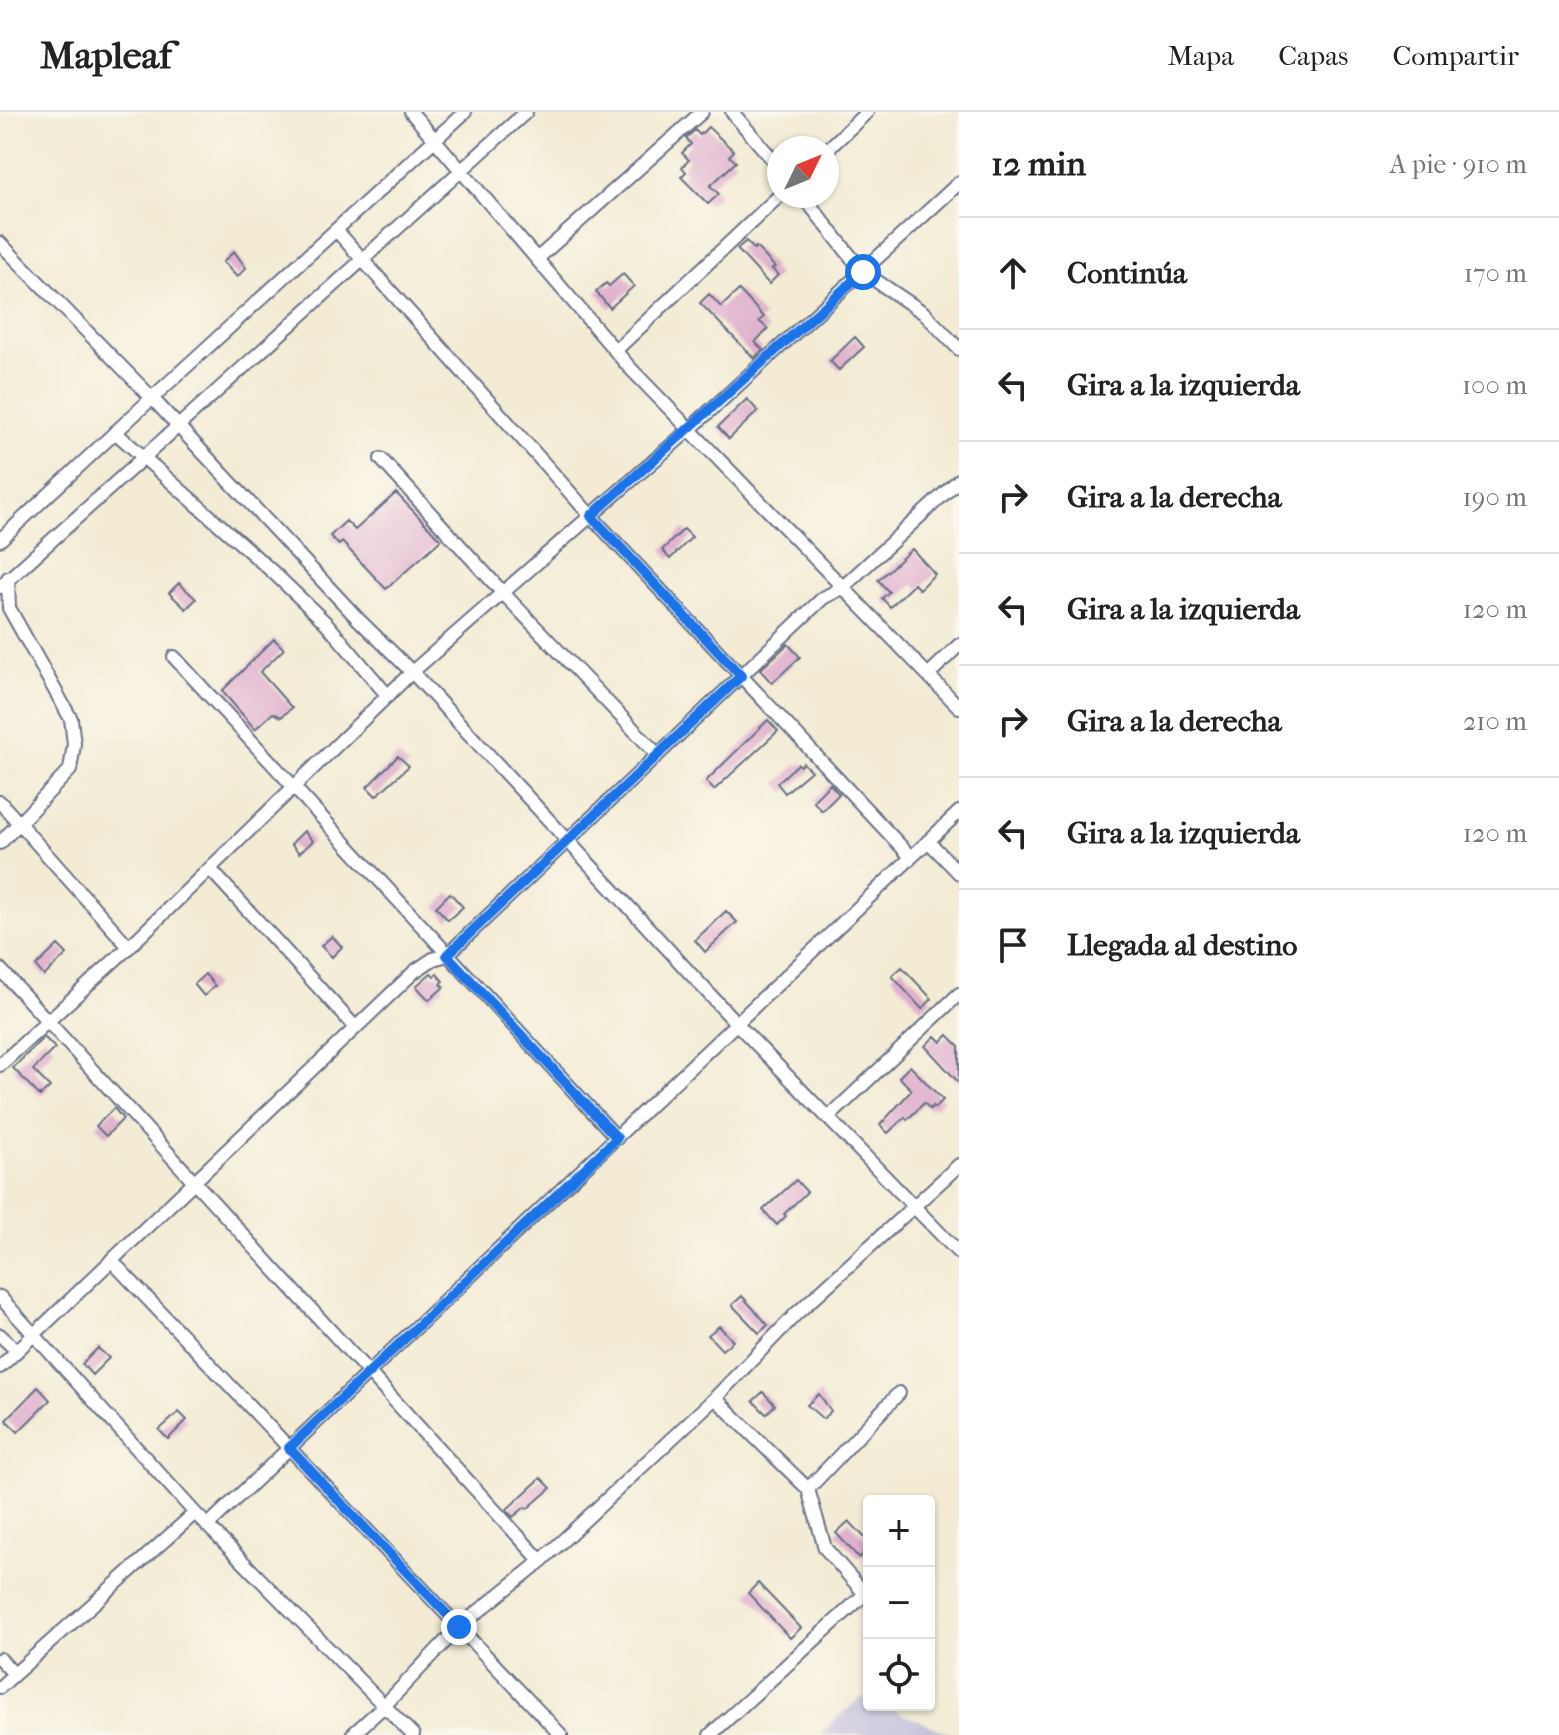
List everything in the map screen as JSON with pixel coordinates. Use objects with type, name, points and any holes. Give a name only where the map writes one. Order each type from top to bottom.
[{"type":"street","points":[[411,112],[689,430],[959,707]]},
{"type":"street","points":[[0,540],[465,112]]},
{"type":"street","points":[[0,843],[70,770],[74,744],[71,719],[9,608],[4,583],[526,112]]},
{"type":"street","points":[[538,258],[702,112]]},
{"type":"street","points":[[732,112],[767,153]]},
{"type":"street","points":[[839,139],[867,112]]},
{"type":"street","points":[[0,1065],[129,947],[412,672],[689,430],[959,183]]},
{"type":"street","points":[[616,350],[767,207]]},
{"type":"street","points":[[812,208],[863,272],[924,313],[959,349]]},
{"type":"street","points":[[337,231],[591,516],[911,857]]},
{"type":"street","points":[[0,243],[152,398],[359,620],[412,672],[737,1024],[959,1253]]},
{"type":"street","points":[[115,432],[285,583],[327,624],[388,696]]},
{"type":"street","points":[[381,459],[503,593],[657,754]]},
{"type":"street","points":[[0,1367],[415,971],[433,959],[447,955],[823,598],[842,588],[959,480]]},
{"type":"street","points":[[928,675],[959,645]]},
{"type":"street","points":[[174,657],[617,1138]]},
{"type":"street","points":[[0,802],[129,947]]},
{"type":"street","points":[[207,1526],[959,812]]},
{"type":"street","points":[[928,841],[959,873]]},
{"type":"street","points":[[210,869],[355,1027]]},
{"type":"street","points":[[0,969],[191,1182],[541,1561]]},
{"type":"street","points":[[828,1118],[959,994]]},
{"type":"street","points":[[352,1735],[459,1627],[541,1561],[715,1398],[796,1314],[959,1165]]},
{"type":"street","points":[[111,1260],[561,1735]]},
{"type":"street","points":[[0,1297],[207,1526],[413,1735]]},
{"type":"street","points":[[0,1335],[17,1351]]},
{"type":"street","points":[[808,1489],[899,1393]]},
{"type":"street","points":[[710,1735],[865,1594],[825,1548],[808,1489],[715,1398]]},
{"type":"street","points":[[0,1687],[195,1513]]},
{"type":"street","points":[[0,1659],[14,1674]]},
{"type":"shaded area","points":[[861,1697],[863,1711],[895,1711],[954,1735],[819,1735]]},
{"type":"building","points":[[708,127],[734,151],[729,156],[736,162],[710,186],[719,194],[708,204],[681,177],[686,172],[682,167],[689,160],[682,153],[691,144],[686,138],[695,130],[700,135]]},
{"type":"building","points":[[746,241],[775,267],[772,269],[778,275],[769,284],[737,249]]},
{"type":"building","points":[[234,251],[246,268],[237,277],[223,262]]},
{"type":"building","points":[[623,274],[634,286],[610,308],[596,292]]},
{"type":"building","points":[[739,290],[764,317],[759,321],[768,329],[755,342],[763,350],[754,358],[700,303],[709,294],[721,307]]},
{"type":"building","points":[[855,337],[864,347],[839,370],[830,361]]},
{"type":"building","points":[[747,399],[758,411],[729,439],[718,427]]},
{"type":"building","points":[[396,493],[441,540],[386,589],[342,542],[339,545],[330,536],[346,521],[355,530]]},
{"type":"building","points":[[684,529],[692,537],[670,559],[662,550]]},
{"type":"building","points":[[912,549],[935,574],[919,589],[914,584],[890,607],[882,598],[889,592],[878,580]]},
{"type":"building","points":[[179,583],[196,599],[186,609],[169,593]]},
{"type":"building","points":[[274,639],[284,649],[260,672],[292,708],[281,717],[273,713],[255,729],[222,691]]},
{"type":"building","points":[[788,644],[800,657],[772,683],[760,670]]},
{"type":"building","points":[[768,720],[778,731],[714,790],[706,781]]},
{"type":"building","points":[[398,756],[409,766],[376,796],[367,787]]},
{"type":"building","points":[[803,763],[811,771],[785,793],[777,783]]},
{"type":"building","points":[[830,784],[839,794],[822,811],[813,801]]},
{"type":"building","points":[[304,831],[313,841],[299,853],[291,844]]},
{"type":"building","points":[[450,893],[463,907],[448,920],[436,907]]},
{"type":"building","points":[[726,911],[737,922],[705,952],[695,940]]},
{"type":"building","points":[[332,936],[342,947],[332,957],[321,946]]},
{"type":"building","points":[[58,945],[67,954],[44,976],[36,966]]},
{"type":"building","points":[[902,967],[932,999],[922,1009],[892,976]]},
{"type":"building","points":[[431,973],[434,976],[437,974],[444,987],[429,1000],[416,986]]},
{"type":"building","points":[[205,974],[215,986],[204,996],[194,984]]},
{"type":"building","points":[[948,1035],[959,1046],[959,1083],[925,1046],[935,1036],[941,1042]]},
{"type":"building","points":[[44,1037],[55,1048],[33,1070],[50,1087],[40,1096],[13,1068]]},
{"type":"building","points":[[910,1066],[943,1100],[930,1109],[924,1103],[888,1133],[880,1125],[912,1090],[899,1077]]},
{"type":"building","points":[[114,1108],[123,1119],[106,1136],[96,1126]]},
{"type":"building","points":[[796,1180],[807,1192],[777,1225],[763,1210]]},
{"type":"building","points":[[742,1296],[768,1325],[759,1333],[732,1305]]},
{"type":"building","points":[[719,1326],[733,1341],[722,1350],[708,1335]]},
{"type":"building","points":[[98,1348],[109,1358],[92,1375],[82,1364]]},
{"type":"building","points":[[38,1387],[50,1400],[18,1432],[6,1420]]},
{"type":"building","points":[[763,1392],[775,1405],[766,1414],[753,1401]]},
{"type":"building","points":[[819,1394],[831,1411],[823,1419],[807,1405]]},
{"type":"building","points":[[179,1412],[187,1420],[168,1439],[159,1430]]},
{"type":"building","points":[[541,1478],[551,1488],[513,1517],[506,1510]]},
{"type":"building","points":[[849,1521],[863,1536],[863,1554],[859,1558],[836,1533]]},
{"type":"building","points":[[758,1583],[801,1628],[790,1638],[748,1593]]},
{"type":"route","points":[[459,1627],[289,1448],[617,1138],[447,955],[741,676],[591,516],[863,272]]}]
